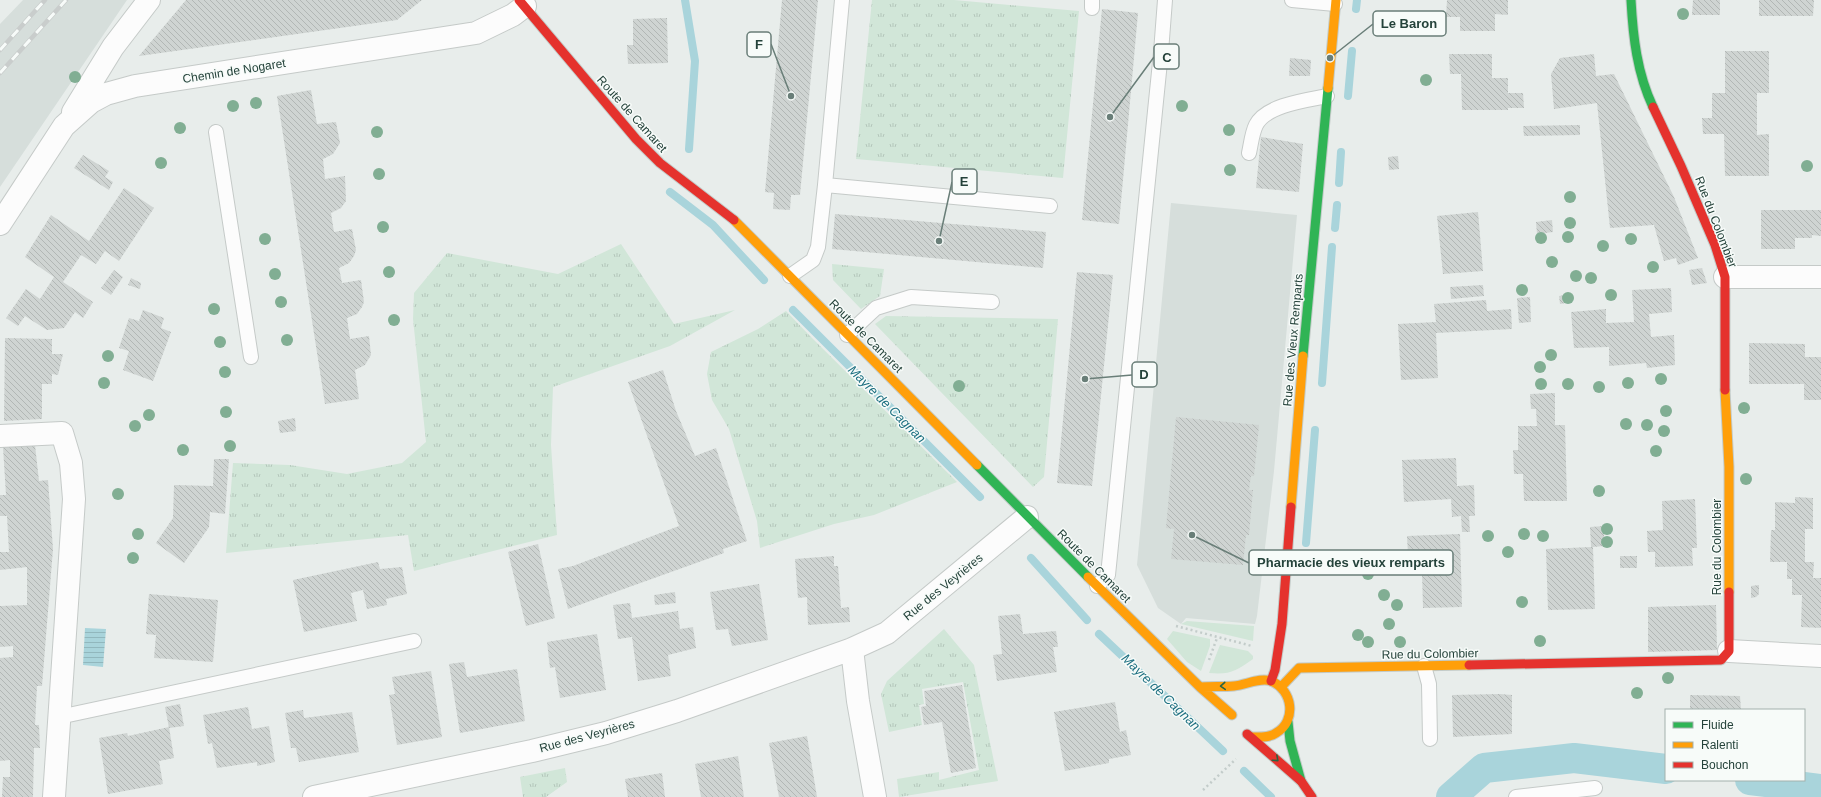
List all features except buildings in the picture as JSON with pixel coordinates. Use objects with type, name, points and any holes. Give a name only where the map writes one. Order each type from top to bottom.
[{"type":"main road","name":"Rue du Colombier","points":[[1281,687],[1300,668],[1722,660],[1730,651],[1728,467],[1724,376],[1725,277],[1709,230],[1644,88],[1633,38],[1631,0]]},
{"type":"main road","name":"Rue des Vieux Remparts","points":[[1271,681],[1275,670],[1282,624],[1298,416],[1335,2]]},
{"type":"main road","name":"Route de Camaret","points":[[522,3],[571,64],[640,144],[660,163],[730,216],[1027,517],[1200,687],[1232,715],[1238,726],[1301,781],[1312,797]]},
{"type":"main road","points":[[1200,687],[1246,684],[1262,680],[1271,681],[1281,687]]},
{"type":"main road","name":"Route de Camaret","points":[[1232,715],[1234,700],[1237,692],[1246,684]]},
{"type":"main road","name":"Route de Camaret","points":[[1281,687],[1290,703],[1288,722],[1290,741],[1301,781]]},
{"type":"main road","points":[[1252,737],[1260,738],[1276,734],[1283,729],[1288,722]]},
{"type":"street","points":[[64,126],[113,47],[148,0]]},
{"type":"street","name":"Chemin de Nogaret","points":[[0,224],[64,126],[91,102],[106,94],[121,89],[476,33],[508,18],[522,3]]},
{"type":"street","points":[[1725,277],[1821,277]]},
{"type":"street","points":[[0,436],[62,433],[71,463],[74,499],[54,797]]},
{"type":"street","name":"Rue des Veyrières","points":[[314,797],[532,751],[606,733],[677,711],[852,649],[887,633],[1027,517]]},
{"type":"street","points":[[852,649],[858,701],[875,797]]},
{"type":"street","points":[[1730,651],[1821,656]]},
{"type":"lane","points":[[790,276],[813,260],[818,247],[842,0]]},
{"type":"lane","points":[[1097,586],[1108,575],[1162,52],[1165,0]]},
{"type":"lane","points":[[1292,0],[1335,2]]},
{"type":"lane","points":[[1249,153],[1256,125],[1267,113],[1289,105],[1327,96]]},
{"type":"lane","points":[[216,132],[251,356]]},
{"type":"lane","points":[[825,185],[1050,206]]},
{"type":"lane","points":[[848,334],[876,308],[911,297],[992,302]]},
{"type":"lane","points":[[59,717],[414,642]]},
{"type":"lane","points":[[1424,666],[1429,684],[1430,739]]},
{"type":"lane","points":[[1516,797],[1595,788]]},
{"type":"path","points":[[1172,624],[1210,636],[1254,647]]},
{"type":"path","points":[[1203,790],[1239,756]]},
{"type":"shaded area","points":[[23,0],[127,0],[0,187],[0,24]]},
{"type":"shaded area","points":[[1171,203],[1297,215],[1274,471],[1255,624],[1186,618],[1181,624],[1158,608],[1137,565]]},
{"type":"green space","points":[[872,0],[954,0],[1079,11],[1063,178],[856,159]]},
{"type":"green space","points":[[621,244],[674,324],[735,310],[670,346],[553,387],[551,445],[557,535],[414,571],[408,535],[226,553],[233,463],[290,465],[347,474],[402,463],[426,442],[413,319],[414,293],[447,253],[558,274]]},
{"type":"green space","points":[[832,264],[884,269],[880,296],[861,309],[833,280]]},
{"type":"green space","points":[[786,311],[957,482],[874,515],[834,524],[760,548],[757,521],[729,429],[712,400],[707,374],[711,352],[758,329]]},
{"type":"green space","points":[[886,316],[1058,319],[1044,477],[1033,487],[875,324]]},
{"type":"green space","points":[[1187,621],[1254,626],[1253,641],[1181,624]]},
{"type":"green space","points":[[944,629],[974,665],[998,781],[899,797],[897,779],[939,772],[939,780],[979,770],[963,682],[922,689],[924,704],[919,705],[922,725],[889,732],[881,694],[887,681]]},
{"type":"green space","points":[[1173,631],[1210,639],[1210,646],[1201,671],[1187,662],[1167,639]]},
{"type":"green space","points":[[1220,645],[1248,651],[1253,656],[1253,659],[1242,667],[1228,673],[1209,673]]},
{"type":"green space","points":[[565,768],[567,782],[546,797],[523,797],[520,777]]},
{"type":"water","points":[[85,628],[106,629],[103,667],[83,665]]},
{"type":"waterway","name":"Mayre de Cagnan","points":[[685,0],[695,61],[689,149]]},
{"type":"waterway","points":[[1356,9],[1357,0]]},
{"type":"waterway","points":[[1348,96],[1352,51]]},
{"type":"waterway","points":[[1339,183],[1341,152]]},
{"type":"waterway","name":"Mayre de Cagnan","points":[[670,192],[713,225],[764,280]]},
{"type":"waterway","points":[[1335,228],[1337,205]]},
{"type":"waterway","points":[[1322,383],[1332,247]]},
{"type":"waterway","name":"Mayre de Cagnan","points":[[793,310],[980,497]]},
{"type":"waterway","points":[[1306,543],[1315,430]]},
{"type":"waterway","name":"Mayre de Cagnan","points":[[1031,558],[1087,620]]},
{"type":"waterway","name":"Mayre de Cagnan","points":[[1099,634],[1223,751]]},
{"type":"waterway","points":[[1451,797],[1484,768],[1574,758],[1665,769]]},
{"type":"waterway","name":"Mayre de Cagnan","points":[[1244,771],[1271,797]]},
{"type":"waterway","points":[[1758,781],[1821,789]]},
{"type":"railway","points":[[0,50],[45,0]]},
{"type":"railway","points":[[0,73],[66,0]]},
{"type":"traffic: fast","points":[[1631,0],[1637,55],[1643,81],[1653,107]]},
{"type":"traffic: fast","points":[[1303,356],[1328,88]]},
{"type":"traffic: fast","points":[[977,465],[1088,577]]},
{"type":"traffic: fast","points":[[1288,722],[1290,741],[1301,781]]},
{"type":"traffic: slow","points":[[1328,88],[1336,0]]},
{"type":"traffic: slow","points":[[734,220],[977,465]]},
{"type":"traffic: slow","points":[[1291,507],[1303,356]]},
{"type":"traffic: slow","points":[[1725,390],[1729,467],[1729,592]]},
{"type":"traffic: slow","points":[[1088,577],[1200,687],[1232,715]]},
{"type":"traffic: slow","points":[[1281,687],[1299,668],[1469,665]]},
{"type":"traffic: slow","points":[[1200,687],[1234,686],[1262,680],[1271,681],[1278,685],[1288,698],[1290,706],[1287,721],[1283,728],[1273,735],[1252,737]]},
{"type":"traffic: jam","points":[[519,0],[636,139],[660,163],[734,220]]},
{"type":"traffic: jam","points":[[1653,107],[1681,166],[1715,245],[1725,277],[1725,390]]},
{"type":"traffic: jam","points":[[1271,681],[1275,670],[1282,624],[1291,507]]},
{"type":"traffic: jam","points":[[1469,665],[1721,660],[1729,651],[1729,592]]},
{"type":"traffic: jam","points":[[1247,734],[1301,781],[1312,797]]},
{"type":"place","name":"Le Baron","points":[[1330,58]]},
{"type":"place","name":"F","points":[[791,96]]},
{"type":"place","name":"C","points":[[1110,117]]},
{"type":"place","name":"E","points":[[939,241]]},
{"type":"place","name":"D","points":[[1085,379]]},
{"type":"place","name":"Pharmacie des vieux remparts","points":[[1192,535]]}]
